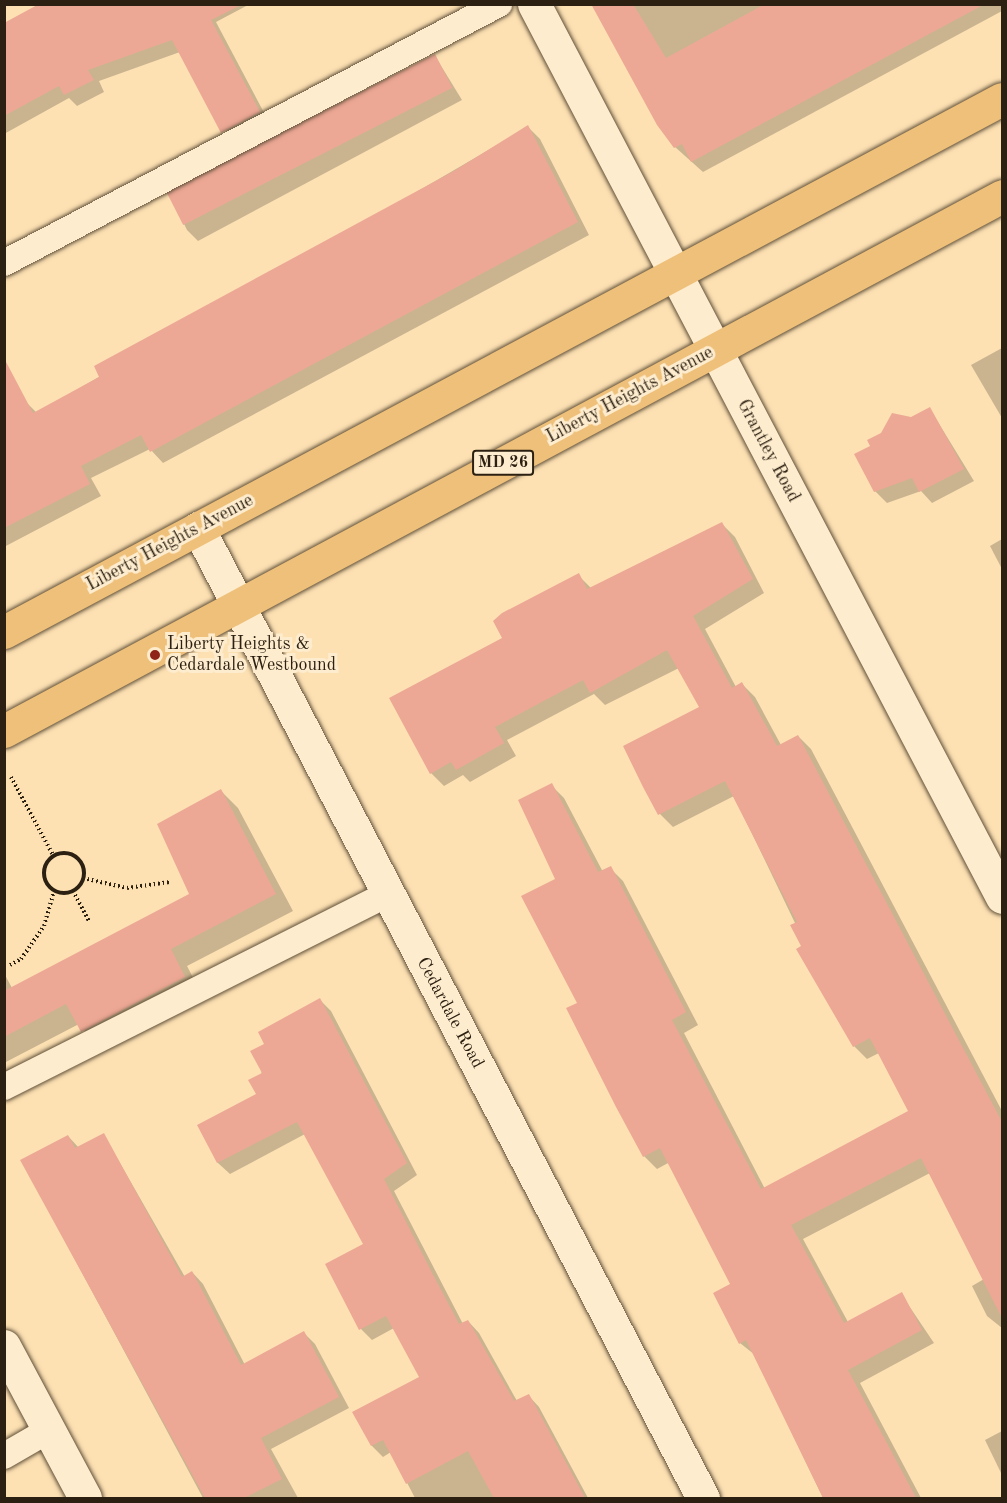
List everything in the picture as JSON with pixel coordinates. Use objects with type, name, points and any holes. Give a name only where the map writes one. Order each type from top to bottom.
[{"type":"main road","name":"Liberty Heights Avenue","points":[[4,632],[1002,99]]},
{"type":"main road","name":"Liberty Heights Avenue","points":[[4,731],[1002,196]]},
{"type":"street","name":"Grantley Road","points":[[534,4],[1002,897]]},
{"type":"street","name":"Cedardale Road","points":[[198,528],[703,1498]]},
{"type":"street","points":[[4,1346],[85,1498]]},
{"type":"lane","points":[[4,262],[499,4]]},
{"type":"lane","points":[[4,1087],[388,894]]},
{"type":"lane","points":[[4,1456],[49,1430]]},
{"type":"path","points":[[11,777],[53,855]]},
{"type":"path","points":[[53,855],[76,856],[83,878]]},
{"type":"path","points":[[53,855],[43,875],[54,891]]},
{"type":"path","points":[[83,878],[127,888],[170,882]]},
{"type":"path","points":[[73,891],[83,878]]},
{"type":"path","points":[[54,891],[73,891]]},
{"type":"path","points":[[10,965],[21,959],[44,926],[54,891]]},
{"type":"path","points":[[73,891],[89,921]]},
{"type":"building","points":[[39,4],[243,4],[211,20],[260,112],[221,133],[172,40],[88,70],[94,80],[64,95],[59,86],[4,116],[4,23]]},
{"type":"building","points":[[591,4],[633,4],[666,58],[765,4],[985,4],[691,162],[682,144],[674,148],[657,125]]},
{"type":"building","points":[[435,54],[452,88],[183,225],[166,191]]},
{"type":"building","points":[[528,125],[578,222],[150,452],[141,435],[81,466],[90,484],[4,528],[4,358],[33,413],[99,377],[94,366],[454,171]]},
{"type":"building","points":[[930,407],[964,469],[919,492],[912,478],[874,492],[854,454],[870,446],[867,440],[881,433],[892,413],[911,417]]},
{"type":"building","points":[[722,522],[753,579],[693,616],[732,688],[742,682],[777,746],[798,735],[1002,1122],[1002,1318],[921,1158],[791,1225],[844,1323],[902,1292],[922,1330],[848,1370],[916,1498],[823,1498],[746,1340],[739,1344],[713,1293],[730,1284],[660,1148],[643,1157],[616,1107],[566,1008],[577,1003],[521,896],[555,879],[518,800],[552,783],[598,872],[611,866],[686,1012],[672,1020],[761,1189],[908,1111],[870,1038],[853,1047],[796,949],[801,946],[790,925],[797,922],[725,781],[658,815],[643,787],[623,746],[699,707],[667,650],[590,693],[583,680],[495,727],[504,743],[456,770],[451,762],[430,774],[389,698],[502,638],[493,621],[502,613],[579,573],[587,589]]},
{"type":"building","points":[[221,789],[276,894],[171,949],[185,977],[81,1032],[66,1004],[4,1037],[4,991],[189,894],[157,824]]},
{"type":"building","points":[[320,998],[407,1163],[384,1179],[459,1324],[468,1320],[514,1401],[529,1394],[585,1498],[494,1498],[468,1451],[406,1484],[383,1440],[371,1446],[352,1412],[419,1377],[386,1316],[359,1330],[325,1264],[363,1244],[297,1122],[217,1163],[197,1125],[256,1094],[248,1080],[262,1073],[250,1051],[264,1044],[258,1032]]},
{"type":"building","points":[[104,1133],[182,1277],[192,1271],[241,1365],[304,1331],[339,1397],[261,1438],[282,1479],[244,1498],[205,1498],[20,1160],[68,1135],[75,1148]]},
{"type":"place","name":"Liberty Heights & Cedardale Westbound","points":[[155,655]]}]
